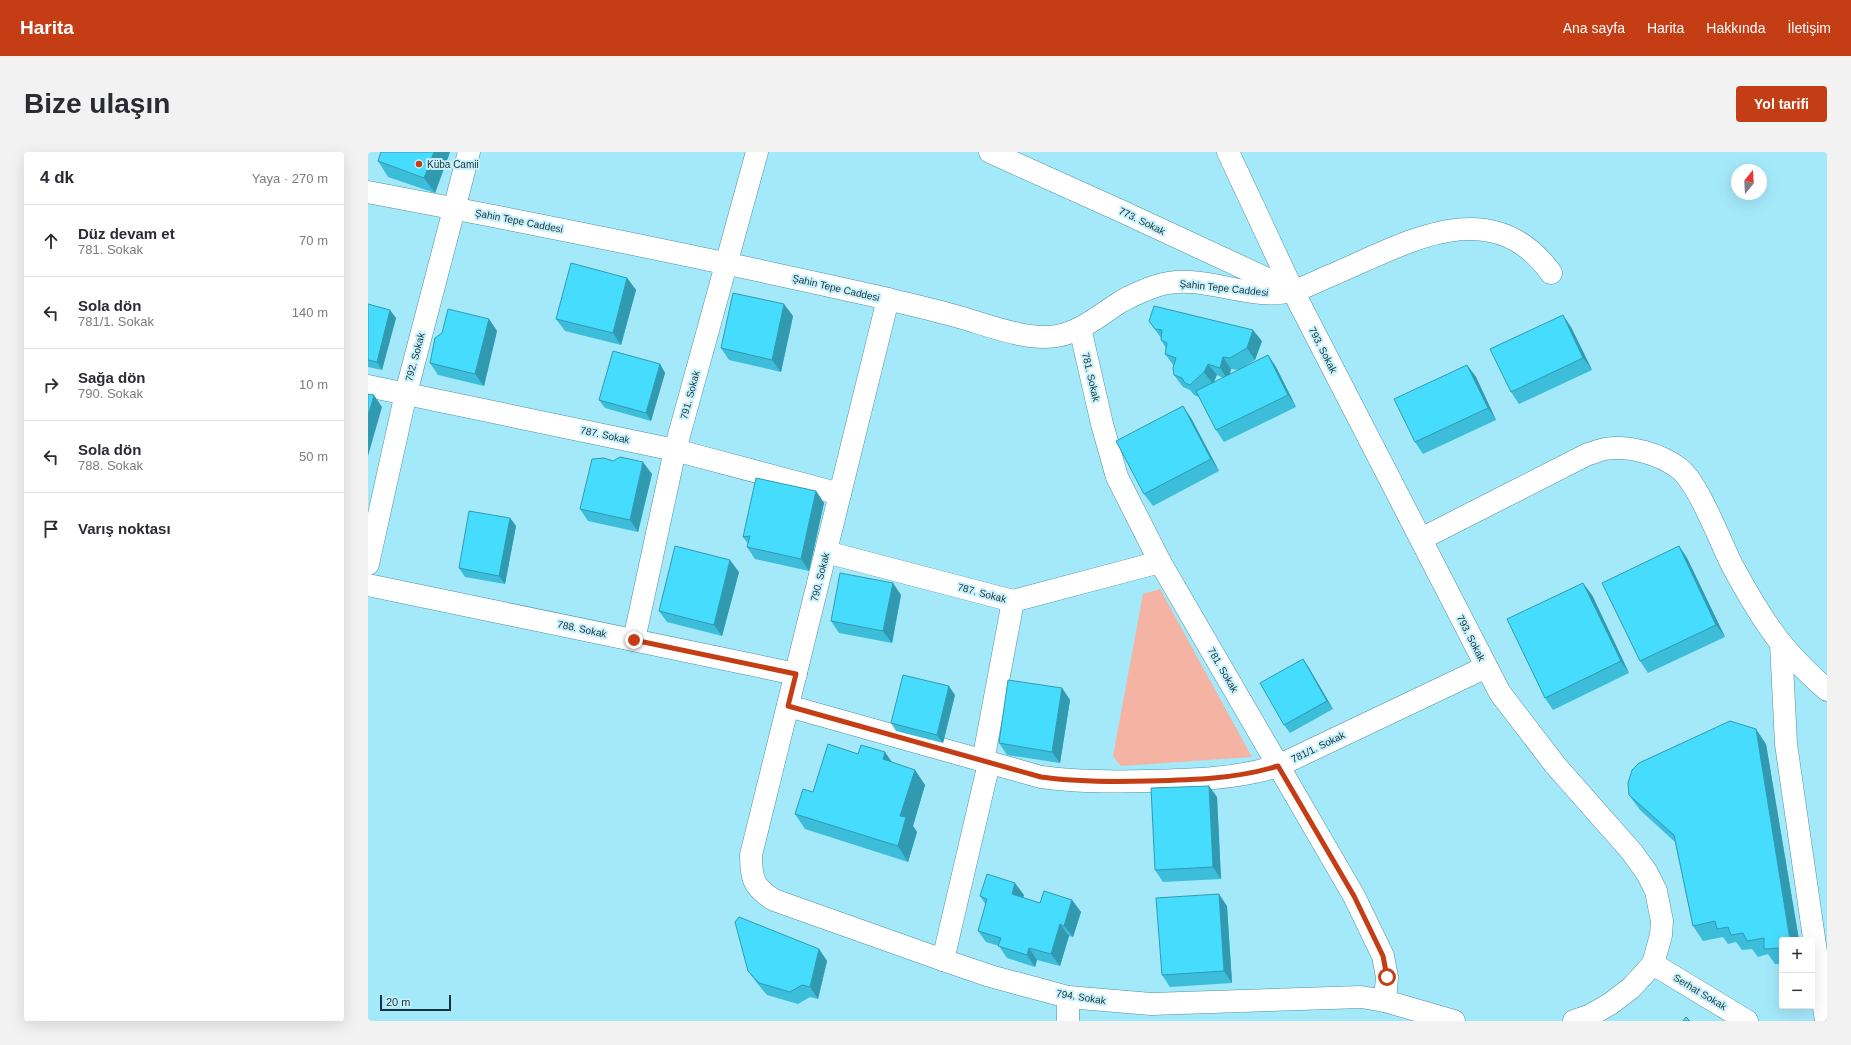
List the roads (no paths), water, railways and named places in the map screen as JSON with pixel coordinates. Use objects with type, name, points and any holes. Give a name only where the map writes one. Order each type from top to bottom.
[{"type":"street","name":"792. Sokak","points":[[368,564],[406,393],[469,152]]},
{"type":"street","name":"791. Sokak","points":[[634,640],[675,450],[757,152]]},
{"type":"street","name":"773. Sokak","points":[[990,152],[1293,291]]},
{"type":"street","name":"793. Sokak","points":[[1228,152],[1293,291],[1500,693],[1556,766],[1632,852],[1647,873],[1656,890],[1662,921],[1661,935],[1653,964]]},
{"type":"street","name":"Şahin Tepe Caddesi","points":[[368,192],[727,263],[888,299],[1022,334],[1048,337],[1061,335],[1080,328],[1124,300],[1160,284],[1181,282],[1260,293],[1293,291],[1401,245],[1446,231],[1468,228],[1494,231],[1520,242],[1538,256],[1551,273]]},
{"type":"street","name":"790. Sokak","points":[[751,854],[888,299]]},
{"type":"street","name":"781. Sokak","points":[[1080,328],[1102,424],[1117,477],[1160,562],[1354,896],[1383,956],[1387,977],[1385,1001]]},
{"type":"street","name":"787. Sokak","points":[[368,386],[675,450],[840,494]]},
{"type":"street","points":[[1421,539],[1588,454],[1604,449],[1620,448],[1652,455],[1672,464],[1688,477],[1695,488],[1732,565],[1753,601],[1781,643],[1827,690]]},
{"type":"street","name":"787. Sokak","points":[[826,552],[1012,601],[1160,562]]},
{"type":"street","name":"788. Sokak","points":[[368,585],[796,674]]},
{"type":"street","points":[[943,960],[986,762],[1012,601]]},
{"type":"street","points":[[1781,643],[1786,744],[1826,1021]]},
{"type":"street","name":"781/1. Sokak","points":[[788,706],[1041,777],[1100,782],[1168,781],[1226,777],[1259,772],[1278,766],[1486,667]]},
{"type":"street","name":"794. Sokak","points":[[751,854],[752,874],[755,884],[761,892],[774,900],[943,960],[1004,980],[1068,997],[1151,1004],[1361,997],[1385,1001],[1454,1021]]},
{"type":"street","points":[[1574,1021],[1589,1016],[1610,1004],[1631,988],[1653,964]]},
{"type":"street","name":"Serhat Sokak","points":[[1653,964],[1747,1021]]},
{"type":"street","points":[[1068,997],[1068,1021]]},
{"type":"place","name":"Küba Camii","points":[[419,164]]}]
